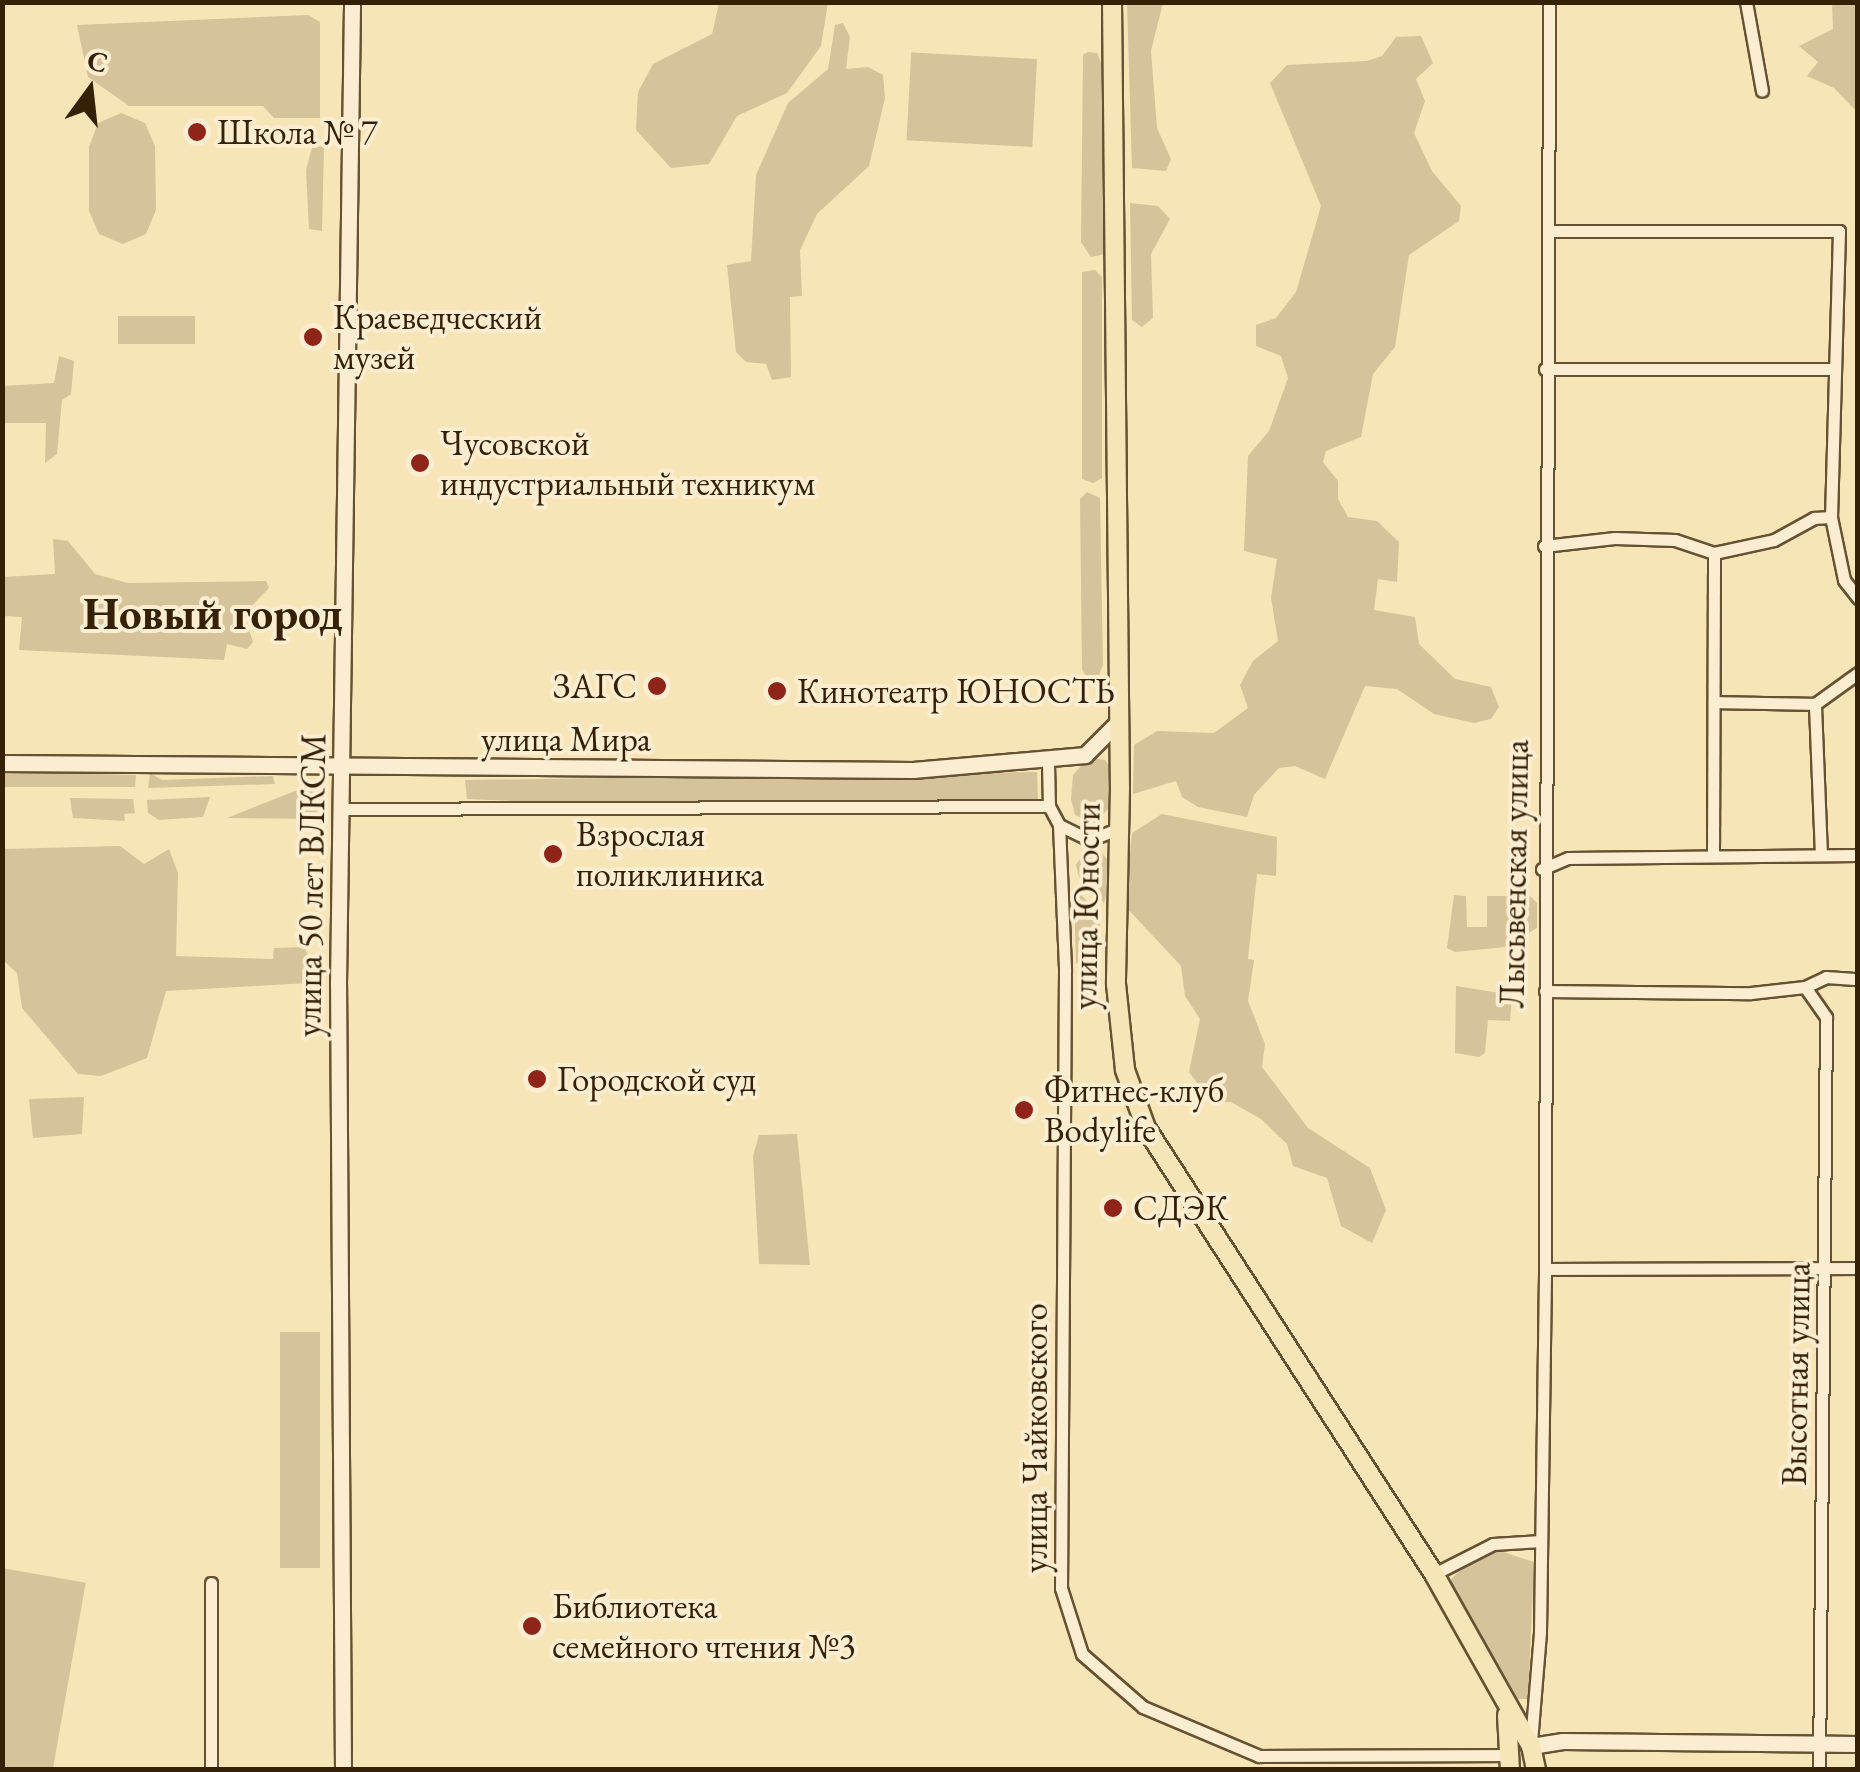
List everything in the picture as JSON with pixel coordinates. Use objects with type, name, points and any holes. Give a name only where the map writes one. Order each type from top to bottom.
[{"type":"main road","name":"улица Юности","points":[[1112,2],[1117,1030],[1146,1128],[1434,1574],[1504,1704]]},
{"type":"main road","name":"Лысьвенская улица","points":[[1504,1704],[1531,1746],[1536,1770]]},
{"type":"main road","points":[[1504,1704],[1510,1762]]},
{"type":"main road","points":[[1510,1762],[1531,1746]]},
{"type":"street","name":"улица 50 лет ВЛКСМ","points":[[342,1770],[338,984],[344,770],[340,542],[352,2]]},
{"type":"street","name":"Лысьвенская улица","points":[[1531,1746],[1541,1541],[1545,1269],[1542,869],[1549,730],[1544,546],[1550,231],[1549,2]]},
{"type":"street","points":[[1746,2],[1762,91]]},
{"type":"street","points":[[1550,231],[1840,231],[1831,517],[1844,580],[1858,598]]},
{"type":"street","points":[[1546,369],[1834,370]]},
{"type":"street","points":[[1544,546],[1616,538],[1675,540],[1714,553],[1774,540],[1814,518],[1831,517]]},
{"type":"street","points":[[1713,854],[1714,553]]},
{"type":"street","points":[[1715,702],[1814,704],[1858,673]]},
{"type":"street","points":[[1814,704],[1820,855]]},
{"type":"street","name":"улица Мира","points":[[2,763],[344,770],[859,771],[1048,762],[1085,755],[1115,725]]},
{"type":"street","name":"улица Чайковского","points":[[1048,762],[1049,806],[1059,824],[1065,970],[1064,1600],[1082,1654],[1142,1707],[1259,1756],[1327,1764],[1510,1762]]},
{"type":"street","name":"улица Мира","points":[[343,810],[1049,806]]},
{"type":"street","points":[[1059,824],[1090,840],[1115,830]]},
{"type":"street","points":[[1542,869],[1568,858],[1713,854],[1741,860],[1858,855]]},
{"type":"street","points":[[1545,990],[1806,987],[1826,977],[1858,979]]},
{"type":"street","name":"Высотная улица","points":[[1806,987],[1826,1017],[1819,1770]]},
{"type":"street","points":[[1545,1269],[1858,1268]]},
{"type":"street","points":[[1434,1574],[1493,1544],[1541,1541]]},
{"type":"street","points":[[211,1770],[212,1583]]},
{"type":"street","points":[[1504,1704],[1527,1705],[1536,1693]]},
{"type":"street","points":[[1531,1746],[1628,1740],[1858,1744]]},
{"type":"shaded area","points":[[719,3],[828,3],[821,46],[787,93],[737,116],[709,164],[671,168],[636,130],[638,92],[653,64],[712,34]]},
{"type":"shaded area","points":[[1127,3],[1163,3],[1151,51],[1157,128],[1171,159],[1166,171],[1132,168]]},
{"type":"shaded area","points":[[1832,3],[1857,3],[1857,112],[1834,88],[1807,76],[1818,62],[1799,46],[1833,29]]},
{"type":"shaded area","points":[[308,15],[320,22],[320,118],[274,118],[263,106],[129,106],[88,77],[77,25]]},
{"type":"shaded area","points":[[843,23],[850,37],[846,69],[868,67],[883,75],[885,98],[869,166],[817,214],[800,250],[802,296],[790,297],[791,377],[772,380],[766,364],[746,362],[736,352],[727,265],[751,261],[756,175],[788,103],[828,69],[835,25]]},
{"type":"shaded area","points":[[1421,36],[1433,63],[1416,79],[1425,101],[1414,133],[1432,171],[1461,206],[1459,221],[1409,255],[1395,347],[1373,374],[1361,437],[1326,451],[1323,462],[1338,481],[1338,499],[1348,517],[1377,521],[1399,542],[1397,582],[1378,579],[1374,610],[1415,617],[1419,644],[1455,679],[1491,687],[1499,707],[1491,719],[1474,723],[1434,714],[1397,689],[1365,686],[1325,779],[1295,766],[1279,768],[1254,795],[1247,817],[1198,807],[1182,797],[1176,781],[1133,794],[1134,745],[1157,731],[1214,733],[1248,708],[1240,685],[1253,661],[1278,641],[1271,598],[1277,559],[1244,551],[1248,456],[1269,431],[1288,378],[1281,356],[1256,346],[1256,325],[1276,318],[1296,292],[1321,206],[1270,83],[1287,65],[1367,61],[1382,56],[1396,37]]},
{"type":"shaded area","points":[[911,52],[1037,59],[1032,147],[907,140]]},
{"type":"shaded area","points":[[1097,53],[1105,72],[1105,254],[1091,257],[1081,242],[1083,55]]},
{"type":"shaded area","points":[[121,113],[145,123],[155,146],[156,210],[146,234],[123,244],[99,234],[89,211],[89,147],[98,123]]},
{"type":"shaded area","points":[[324,146],[322,231],[309,229],[306,170],[312,148]]},
{"type":"shaded area","points":[[1130,203],[1158,206],[1170,219],[1151,254],[1153,318],[1142,327],[1132,320]]},
{"type":"shaded area","points":[[1095,270],[1102,277],[1102,478],[1093,483],[1082,479],[1082,272]]},
{"type":"shaded area","points":[[118,316],[195,316],[195,344],[118,344]]},
{"type":"shaded area","points":[[59,356],[74,361],[71,394],[62,400],[57,454],[45,463],[46,423],[3,423],[3,386],[54,383]]},
{"type":"shaded area","points":[[1087,492],[1100,498],[1103,665],[1097,680],[1088,681],[1082,669],[1080,499]]},
{"type":"shaded area","points":[[53,539],[68,541],[95,574],[128,583],[266,581],[269,588],[244,614],[253,642],[247,649],[227,644],[224,660],[19,650],[22,617],[3,616],[3,577],[55,574]]},
{"type":"shaded area","points":[[1089,757],[1105,760],[1112,770],[1113,803],[1095,824],[1075,815],[1071,799],[1073,775]]},
{"type":"shaded area","points":[[3,772],[136,775],[135,787],[3,787]]},
{"type":"shaded area","points":[[1037,772],[1038,801],[611,805],[467,799],[465,780]]},
{"type":"shaded area","points":[[150,773],[162,780],[273,776],[275,784],[148,788]]},
{"type":"shaded area","points":[[300,789],[318,790],[317,819],[227,818]]},
{"type":"shaded area","points":[[210,797],[203,817],[159,820],[148,813],[147,800]]},
{"type":"shaded area","points":[[70,798],[133,799],[135,813],[124,814],[125,821],[73,818]]},
{"type":"shaded area","points":[[1162,814],[1277,837],[1276,876],[1257,874],[1248,959],[1254,960],[1248,1001],[1265,1044],[1262,1067],[1308,1128],[1370,1168],[1386,1210],[1372,1243],[1341,1226],[1327,1178],[1293,1166],[1287,1144],[1261,1119],[1231,1102],[1212,1103],[1189,1072],[1200,1019],[1185,996],[1181,966],[1125,906],[1132,833]]},
{"type":"shaded area","points":[[120,846],[144,864],[169,849],[178,873],[176,956],[273,959],[274,948],[304,947],[315,968],[310,983],[166,991],[147,1058],[101,1076],[78,1074],[22,1008],[17,973],[3,960],[3,849]]},
{"type":"shaded area","points":[[1103,854],[1113,868],[1104,903],[1081,884],[1076,865],[1081,857]]},
{"type":"shaded area","points":[[1074,888],[1099,913],[1100,928],[1094,928],[1094,944],[1101,944],[1076,964]]},
{"type":"shaded area","points":[[1454,895],[1466,896],[1467,927],[1487,927],[1487,896],[1530,896],[1537,903],[1537,928],[1505,947],[1455,952],[1447,948]]},
{"type":"shaded area","points":[[1456,986],[1512,995],[1510,1021],[1488,1020],[1485,1053],[1479,1057],[1455,1053]]},
{"type":"shaded area","points":[[84,1097],[82,1134],[33,1138],[29,1099]]},
{"type":"shaded area","points":[[797,1134],[810,1265],[759,1264],[753,1156],[759,1135]]},
{"type":"shaded area","points":[[280,1332],[320,1332],[320,1568],[280,1568]]},
{"type":"shaded area","points":[[1497,1550],[1534,1562],[1528,1699],[1518,1699],[1450,1581],[1465,1564]]},
{"type":"shaded area","points":[[2,1568],[86,1583],[53,1770],[2,1770]]},
{"type":"place","name":"Школа № 7","points":[[197,132]]},
{"type":"place","name":"Краеведческий музей","points":[[313,337]]},
{"type":"place","name":"Чусовской индустриальный техникум","points":[[420,463]]},
{"type":"place","name":"ЗАГС","points":[[657,686]]},
{"type":"place","name":"Кинотеатр ЮНОСТЬ","points":[[777,691]]},
{"type":"place","name":"Взрослая поликлиника","points":[[553,854]]},
{"type":"place","name":"Городской суд","points":[[537,1079]]},
{"type":"place","name":"Фитнес-клуб Bodylife","points":[[1024,1110]]},
{"type":"place","name":"СДЭК","points":[[1113,1208]]},
{"type":"place","name":"Библиотека семейного чтения №3","points":[[532,1626]]},
{"type":"district","name":"Новый город","points":[[213,614]]}]
